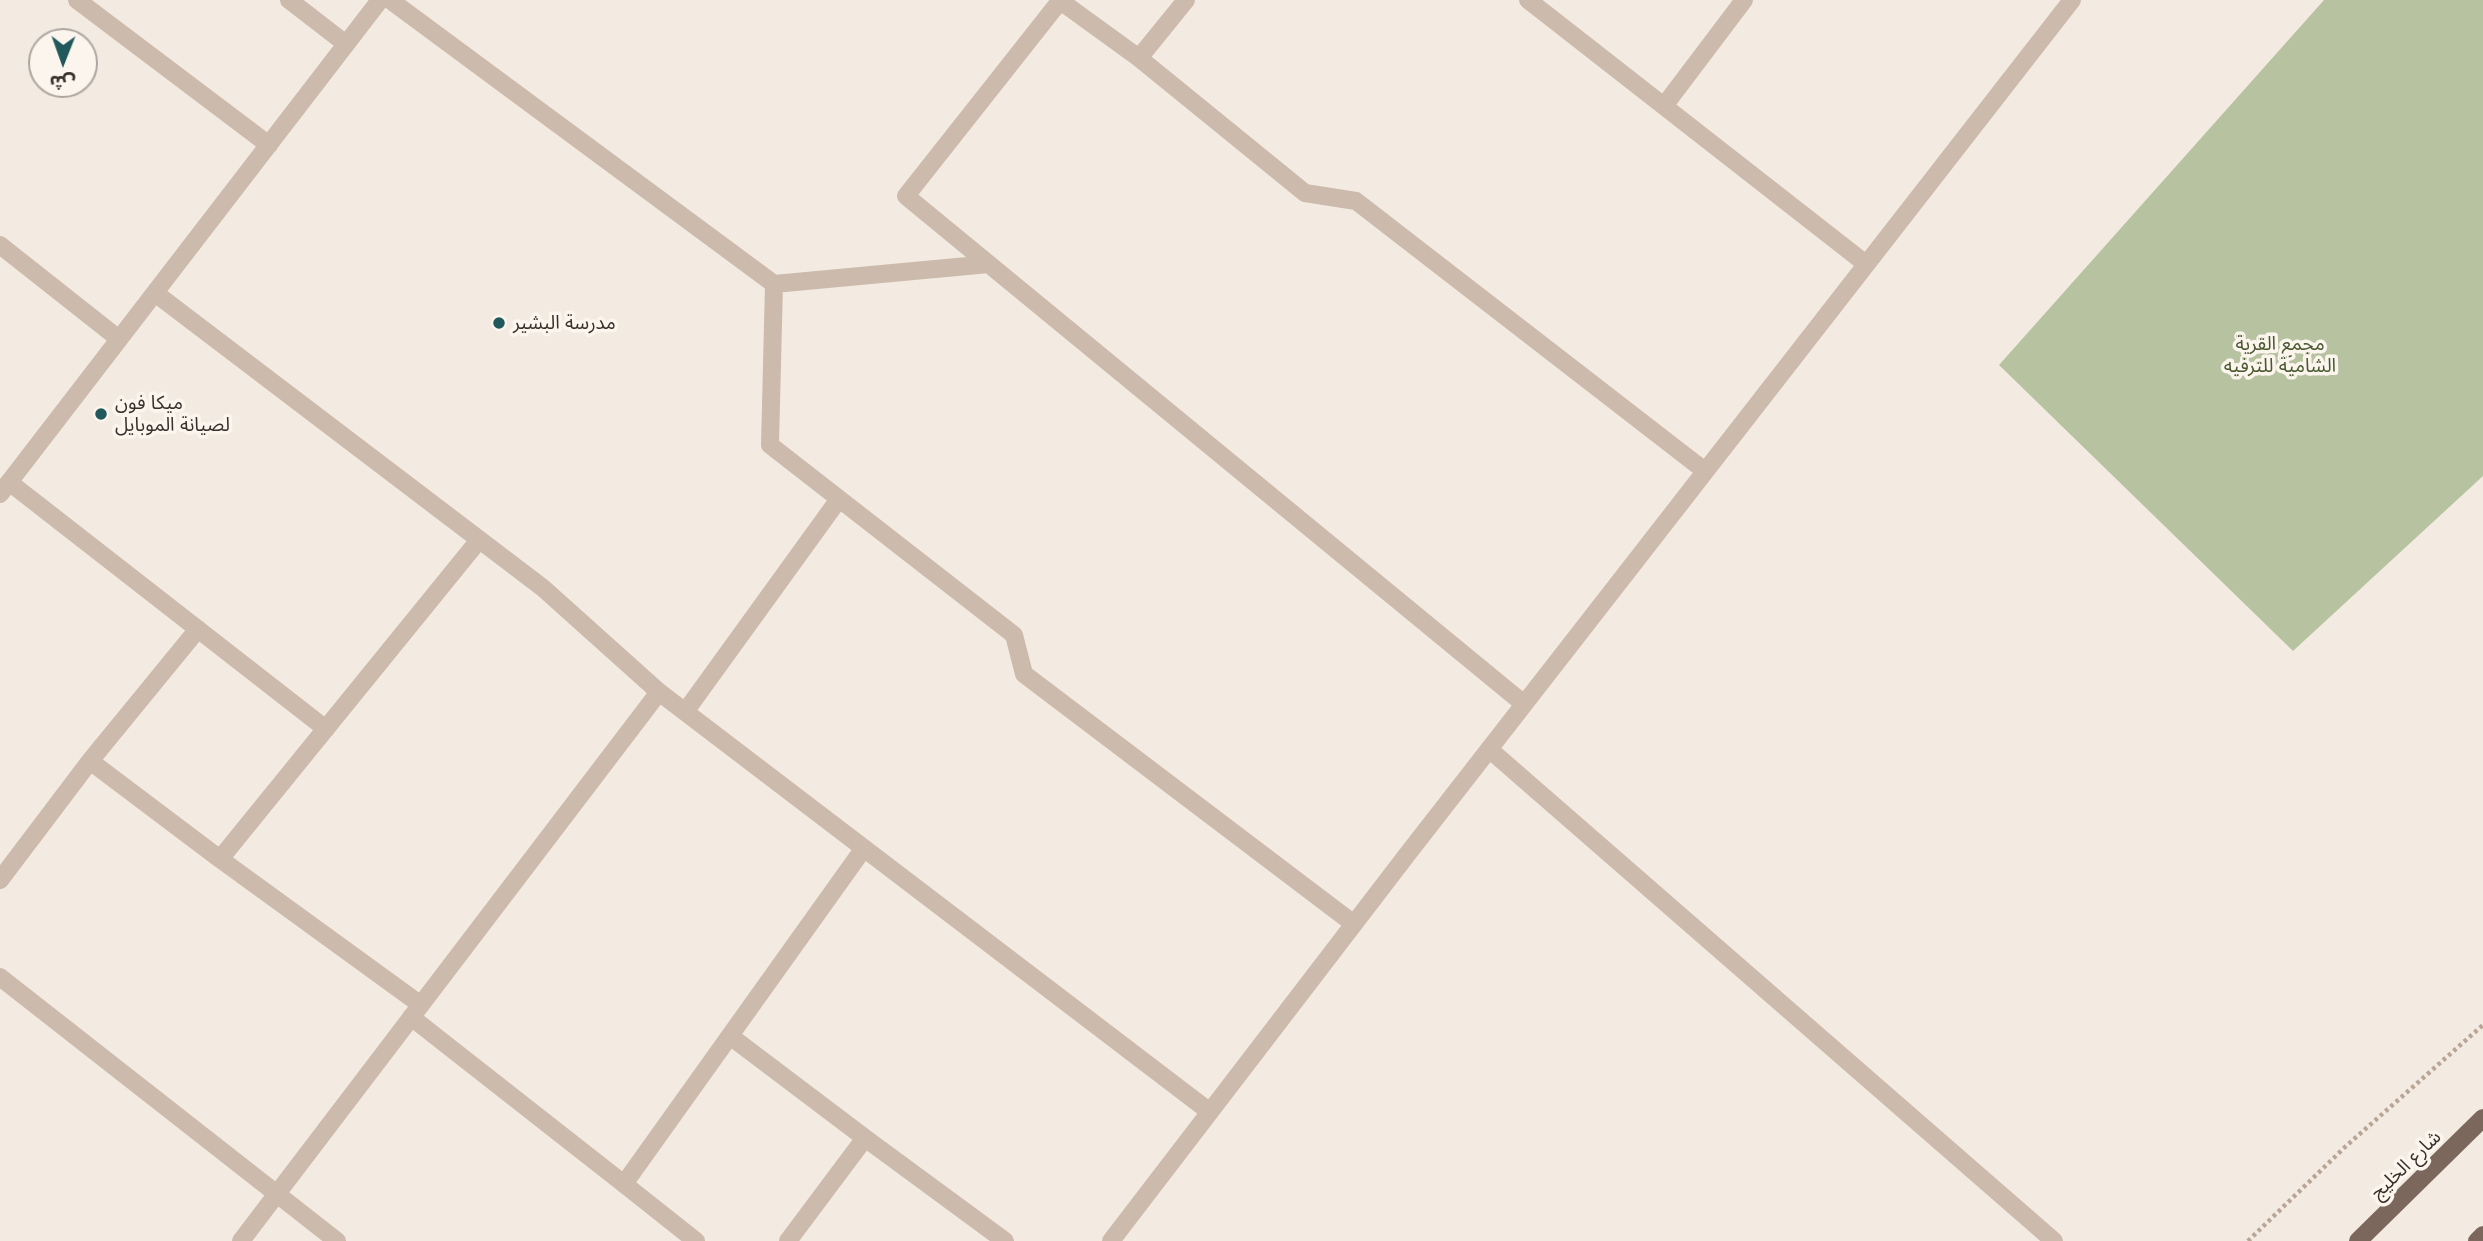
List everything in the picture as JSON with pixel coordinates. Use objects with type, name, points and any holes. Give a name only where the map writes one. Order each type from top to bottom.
[{"type":"main road","name":"شارع الخليج","points":[[2358,1241],[2483,1118]]},
{"type":"main road","points":[[2477,1241],[2483,1235]]},
{"type":"street","points":[[78,0],[269,145]]},
{"type":"street","points":[[289,0],[346,44]]},
{"type":"street","points":[[326,729],[198,629],[5,488],[380,0]]},
{"type":"street","points":[[390,0],[774,284],[989,264]]},
{"type":"street","points":[[1139,58],[1186,0]]},
{"type":"street","points":[[1528,0],[1866,264]]},
{"type":"street","points":[[1664,106],[1744,0]]},
{"type":"street","points":[[1111,1241],[1489,749],[2073,0]]},
{"type":"street","points":[[1524,704],[906,196],[1060,1],[1139,58],[1304,193],[1356,201],[1705,471]]},
{"type":"street","points":[[0,245],[119,340]]},
{"type":"street","points":[[774,284],[770,445],[1014,635],[1024,674],[1354,925]]},
{"type":"street","points":[[155,293],[543,588],[659,692],[1210,1112]]},
{"type":"street","points":[[685,712],[839,499]]},
{"type":"street","points":[[220,859],[479,540]]},
{"type":"street","points":[[0,880],[90,761],[198,629]]},
{"type":"street","points":[[241,1241],[659,692]]},
{"type":"street","points":[[1489,749],[2054,1241]]},
{"type":"street","points":[[90,761],[416,1011],[696,1241]]},
{"type":"street","points":[[624,1184],[864,848]]},
{"type":"street","points":[[0,977],[337,1241]]},
{"type":"street","points":[[730,1036],[1005,1241]]},
{"type":"street","points":[[788,1241],[865,1139]]},
{"type":"path","points":[[2248,1241],[2345,1147],[2483,1025]]},
{"type":"green space","name":"مجمع القرية الشامية للترفيه","points":[[2324,0],[2483,0],[2483,476],[2293,651],[1999,365]]},
{"type":"place","name":"مدرسة البشير","points":[[499,323]]},
{"type":"place","name":"ميكا فون لصيانة الموبايل","points":[[101,414]]}]
